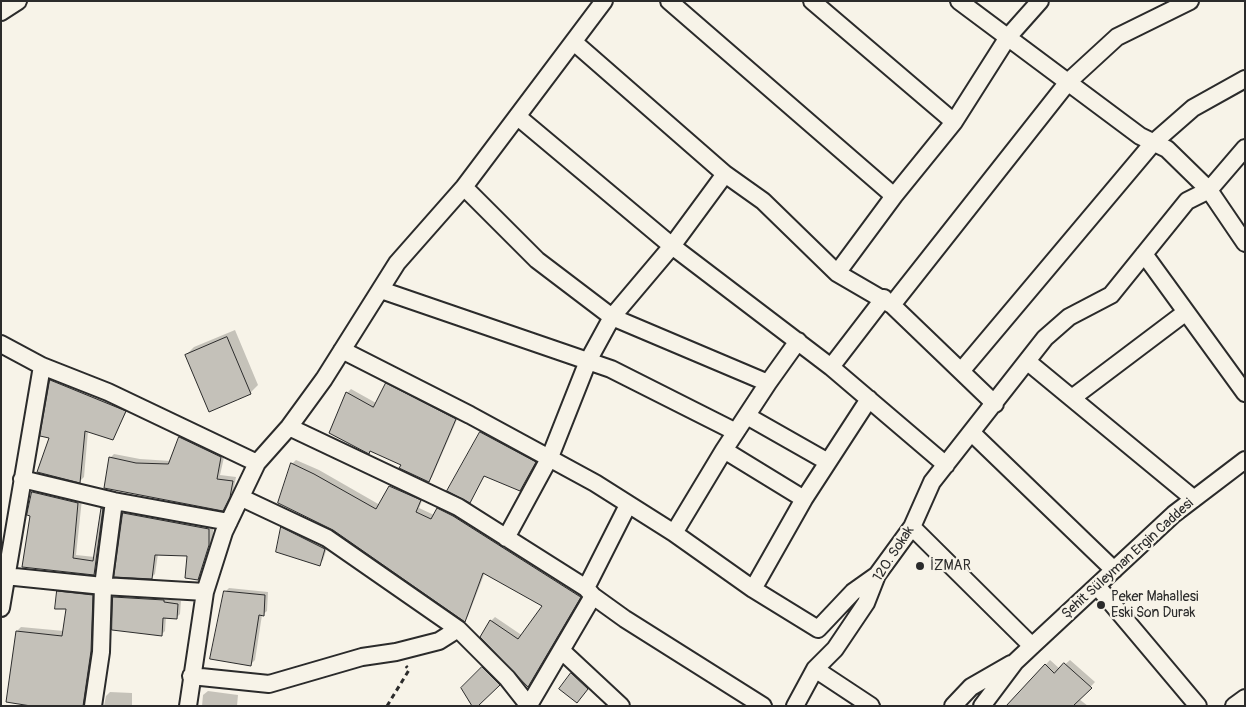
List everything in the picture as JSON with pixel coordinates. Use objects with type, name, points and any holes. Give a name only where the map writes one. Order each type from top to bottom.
[{"type":"street","points":[[1,12],[18,1]]},
{"type":"street","points":[[188,706],[205,592],[229,522],[257,463],[289,427],[342,350],[397,263],[464,188],[575,43],[604,1]]},
{"type":"street","points":[[812,1],[954,122]]},
{"type":"street","points":[[959,1],[1140,136],[1167,149],[1209,190],[1245,243]]},
{"type":"street","points":[[837,273],[894,196],[954,122],[1008,37],[1040,1]]},
{"type":"street","points":[[831,367],[888,302],[1068,82],[1117,37],[1190,1]]},
{"type":"street","points":[[677,4],[894,196]]},
{"type":"street","points":[[575,43],[725,174],[763,201],[837,273],[888,302],[962,370],[995,404]]},
{"type":"street","points":[[962,370],[1153,143],[1193,108],[1245,79]]},
{"type":"street","points":[[518,117],[672,246],[831,367],[946,465]]},
{"type":"street","points":[[1209,190],[1245,148]]},
{"type":"street","points":[[506,538],[550,457],[588,361],[612,317],[672,246],[725,174]]},
{"type":"street","points":[[464,188],[537,260],[612,317],[768,383]]},
{"type":"street","name":"120. Sokak","points":[[795,706],[815,668],[835,649],[866,603],[877,576],[912,527],[932,482],[1045,338],[1069,317],[1111,295],[1187,201],[1209,190]]},
{"type":"street","points":[[1144,254],[1245,392]]},
{"type":"street","points":[[381,290],[610,369],[736,432]]},
{"type":"street","points":[[1072,398],[1186,312]]},
{"type":"street","points":[[674,532],[724,450],[798,341]]},
{"type":"street","points":[[1,344],[42,366],[108,392],[257,463]]},
{"type":"street","points":[[342,350],[550,457],[674,532],[753,590],[818,629],[853,592],[877,576]]},
{"type":"street","points":[[1028,362],[1194,499]]},
{"type":"street","points":[[1,608],[42,366]]},
{"type":"street","points":[[753,590],[804,499],[869,399]]},
{"type":"street","points":[[747,416],[828,462]]},
{"type":"street","points":[[289,427],[458,507],[589,592],[625,619],[763,706]]},
{"type":"street","points":[[972,433],[1114,570]]},
{"type":"street","points":[[724,450],[804,499]]},
{"type":"street","name":"Şehit Süleyman Ergin Caddesi","points":[[953,706],[971,687],[1015,662],[1174,514],[1245,460]]},
{"type":"street","points":[[22,479],[114,501],[229,522]]},
{"type":"street","points":[[242,498],[327,538],[458,629],[507,678],[529,706],[562,651],[628,505]]},
{"type":"street","points":[[93,706],[100,652],[103,586],[114,501]]},
{"type":"street","points":[[912,527],[1032,646]]},
{"type":"street","points":[[5,576],[103,586],[205,592]]},
{"type":"street","points":[[1097,586],[1198,706]]},
{"type":"street","points":[[191,676],[269,684],[362,657],[396,652],[439,641],[458,629]]},
{"type":"street","points":[[562,651],[621,706]]},
{"type":"street","name":"Şehit Süleyman Ergin Caddesi","points":[[988,704],[1015,662]]},
{"type":"street","points":[[815,668],[871,706]]},
{"type":"street","points":[[1234,706],[1245,698]]},
{"type":"path","points":[[387,706],[409,670],[396,652]]},
{"type":"building","points":[[227,337],[251,394],[209,412],[185,355]]},
{"type":"building","points":[[50,380],[126,411],[113,440],[85,431],[80,483],[37,472],[49,438],[40,436]]},
{"type":"building","points":[[386,383],[456,419],[429,482],[399,468],[401,465],[370,451],[369,454],[329,433],[346,392],[373,407]]},
{"type":"building","points":[[480,432],[536,462],[520,491],[484,476],[470,503],[447,491]]},
{"type":"building","points":[[179,437],[221,457],[217,479],[233,481],[230,497],[223,511],[104,488],[109,457],[136,463],[168,464]]},
{"type":"building","points":[[291,463],[376,509],[389,486],[421,500],[416,512],[431,519],[437,508],[453,516],[581,597],[528,687],[480,637],[490,620],[518,639],[542,606],[483,573],[465,622],[333,530],[278,503]]},
{"type":"building","points":[[32,492],[78,503],[73,558],[93,561],[101,508],[103,509],[94,575],[22,567],[30,516],[27,515]]},
{"type":"building","points":[[123,513],[209,529],[209,545],[198,580],[185,578],[187,556],[155,555],[152,579],[114,577]]},
{"type":"building","points":[[281,527],[325,549],[320,566],[276,552]]},
{"type":"building","points":[[57,591],[93,595],[91,651],[83,706],[31,706],[6,702],[16,631],[62,636],[66,609],[55,609]]},
{"type":"building","points":[[224,591],[265,595],[264,616],[259,615],[251,666],[210,659]]},
{"type":"building","points":[[113,597],[164,600],[164,602],[178,604],[177,619],[163,618],[162,636],[112,630]]},
{"type":"building","points":[[1064,663],[1092,688],[1073,706],[1006,706],[1045,664],[1054,673]]},
{"type":"building","points":[[482,667],[500,685],[478,706],[472,706],[461,688]]},
{"type":"building","points":[[571,673],[588,689],[577,703],[559,689]]},
{"type":"place","name":"İZMAR","points":[[920,566]]},
{"type":"place","name":"Peker Mahallesi Eski Son Durak","points":[[1101,605]]}]
